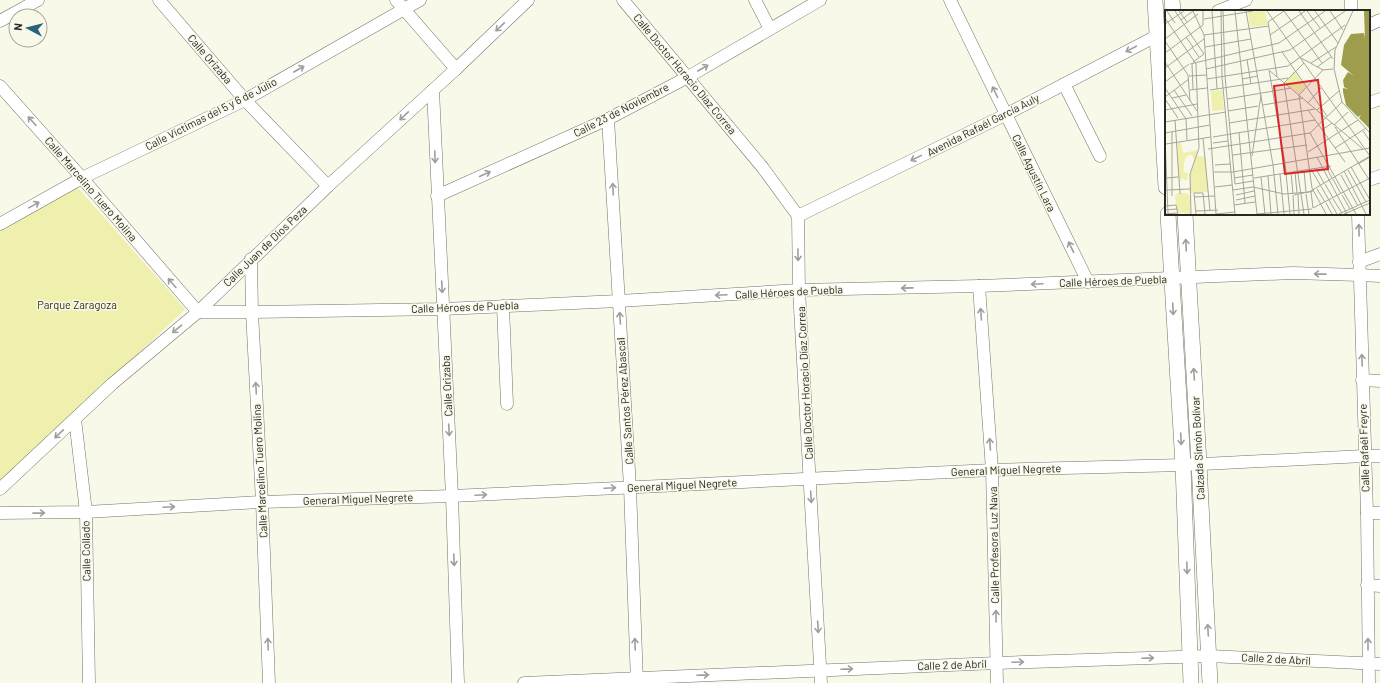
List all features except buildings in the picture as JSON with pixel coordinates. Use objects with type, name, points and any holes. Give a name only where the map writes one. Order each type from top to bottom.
[{"type":"main road","points":[[1156,0],[1161,33],[1165,156]]},
{"type":"main road","points":[[1172,0],[1173,10]]},
{"type":"main road","name":"Calzada Simón Bolívar","points":[[1168,215],[1183,465],[1191,683]]},
{"type":"main road","name":"Calzada Simón Bolívar","points":[[1185,215],[1187,277],[1199,464],[1210,683]]},
{"type":"street","points":[[0,21],[38,0]]},
{"type":"street","name":"Calle Orizaba","points":[[159,0],[245,100],[328,186]]},
{"type":"street","name":"Calle Víctimas del 5 y 6 de Julio","points":[[1,222],[82,178],[245,100],[400,4],[420,0]]},
{"type":"street","name":"Calle Juan de Dios Peza","points":[[0,489],[112,384],[198,312],[328,186],[456,69],[528,0]]},
{"type":"street","name":"Calle Doctor Horacio Díaz Correa","points":[[623,0],[763,168],[798,216],[799,290],[821,683]]},
{"type":"street","points":[[755,0],[770,29]]},
{"type":"street","name":"Calle 23 de Noviembre","points":[[437,196],[608,119],[688,77],[820,0]]},
{"type":"street","name":"Calle Agustín Lara","points":[[950,0],[1088,282]]},
{"type":"street","points":[[1221,10],[1246,0]]},
{"type":"street","points":[[400,4],[456,69]]},
{"type":"street","points":[[1370,25],[1380,20]]},
{"type":"street","name":"Avenida Rafaél García Auly","points":[[798,216],[1006,115],[1161,33]]},
{"type":"street","points":[[1064,84],[1100,156]]},
{"type":"street","name":"Calle Marcelino Tuero Molina","points":[[0,86],[198,312]]},
{"type":"street","name":"Calle Orizaba","points":[[432,90],[452,496],[458,683]]},
{"type":"street","points":[[1370,103],[1380,99]]},
{"type":"street","name":"Calle Santos Pérez Abascal","points":[[608,119],[613,181],[630,487],[637,681]]},
{"type":"street","points":[[1370,180],[1380,176]]},
{"type":"street","name":"Calle Rafaél Freyre","points":[[1358,215],[1364,456],[1367,513],[1368,683]]},
{"type":"street","points":[[1359,262],[1380,254]]},
{"type":"street","name":"Calle Marcelino Tuero Molina","points":[[251,259],[252,312],[262,502],[269,683]]},
{"type":"street","name":"Calle Héroes de Puebla","points":[[198,312],[443,309],[619,301],[799,290],[979,286],[1293,273],[1380,276]]},
{"type":"street","name":"Calle Profesora Luz Nava","points":[[979,286],[992,470],[997,683]]},
{"type":"street","points":[[503,306],[507,404]]},
{"type":"street","points":[[1362,380],[1380,381]]},
{"type":"street","name":"Calle Collado","points":[[75,419],[86,512],[88,683]]},
{"type":"street","name":"General Miguel Negrete","points":[[0,513],[86,512],[262,502],[452,496],[810,480],[992,470],[1183,465],[1380,456]]},
{"type":"street","points":[[1367,513],[1380,513]]},
{"type":"street","points":[[1367,585],[1380,586]]},
{"type":"street","name":"Calle 2 de Abril","points":[[524,683],[637,681],[820,670],[1209,656],[1380,664]]},
{"type":"green space","name":"Parque Zaragoza","points":[[77,187],[185,309],[0,486],[0,232]]}]
